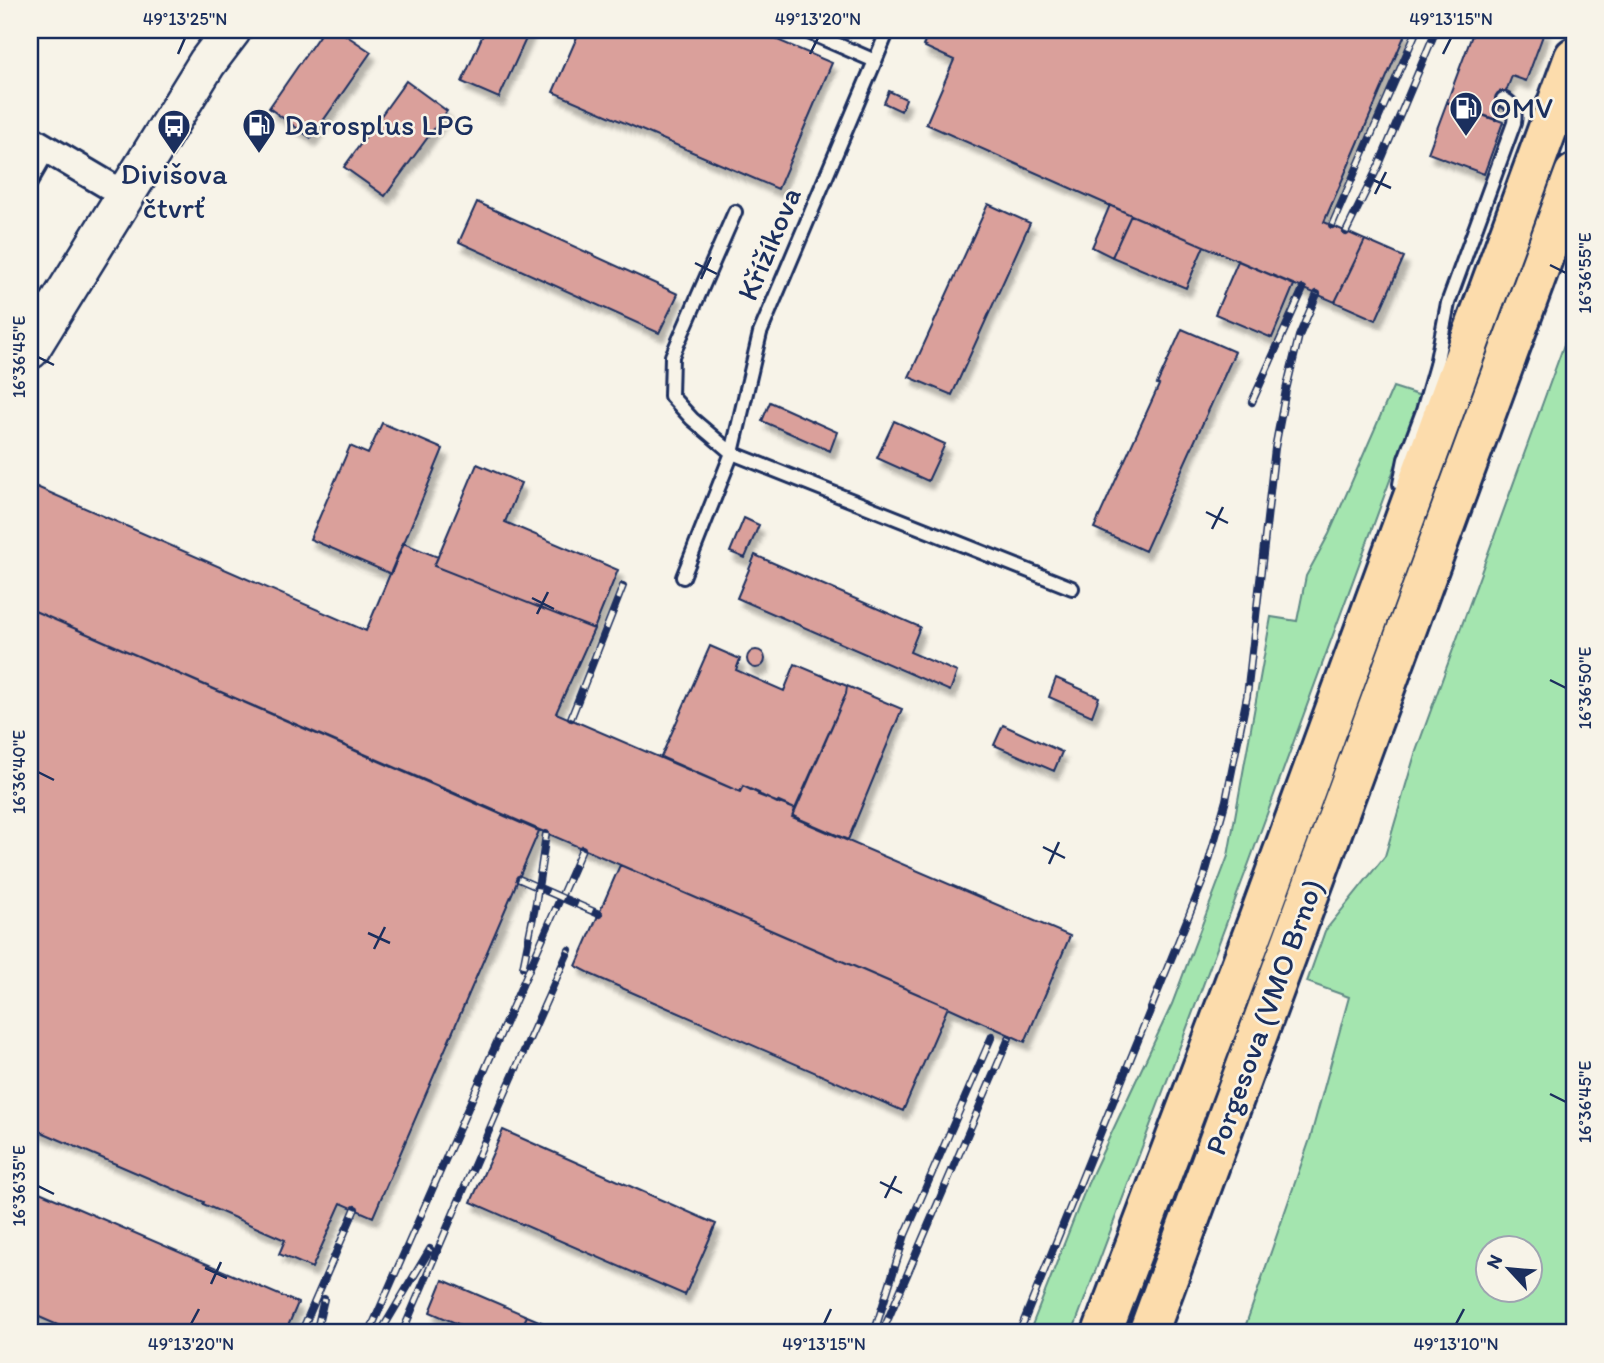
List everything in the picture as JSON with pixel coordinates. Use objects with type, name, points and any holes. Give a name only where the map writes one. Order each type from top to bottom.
[{"type":"highway","points":[[1102,1333],[1317,815],[1377,594],[1574,57]]},
{"type":"highway","name":"Porgesova (VMO Brno)","points":[[1148,1333],[1317,815],[1381,700],[1574,174]]},
{"type":"highway","points":[[1091,1333],[1125,1273]]},
{"type":"street","points":[[30,350],[207,62],[232,30]]},
{"type":"street","points":[[39,145],[125,195]]},
{"type":"lane","points":[[804,30],[875,61]]},
{"type":"lane","name":"Křížíkova","points":[[683,577],[732,453],[761,332],[888,30]]},
{"type":"lane","points":[[1396,499],[1405,459],[1433,376],[1448,303],[1514,122],[1514,107],[1503,99]]},
{"type":"lane","points":[[30,183],[39,145]]},
{"type":"lane","name":"Křížíkova","points":[[735,212],[672,356],[671,396],[692,419],[732,453],[1073,588]]},
{"type":"lane","points":[[1377,594],[1394,513]]},
{"type":"green space","points":[[1574,317],[1574,1333],[1243,1333],[1310,1139],[1349,997],[1307,982],[1325,931],[1385,856],[1415,754]]},
{"type":"green space","points":[[1393,387],[1421,396],[1072,1333],[1029,1333],[1088,1183],[1172,1004],[1228,856],[1271,617],[1297,621],[1306,576],[1329,534]]},
{"type":"green space","points":[[1286,900],[1288,901],[1134,1333],[1120,1333]]},
{"type":"building","points":[[323,30],[338,30],[371,52],[311,138],[269,108]]},
{"type":"building","points":[[485,30],[530,30],[499,98],[462,82]]},
{"type":"building","points":[[580,30],[754,30],[832,63],[778,189],[553,92]]},
{"type":"building","points":[[930,30],[1407,30],[1324,222],[1365,240],[1335,302],[926,124],[954,60],[923,46]]},
{"type":"building","points":[[1474,30],[1545,30],[1526,81],[1512,76],[1495,120],[1447,102]]},
{"type":"building","points":[[406,81],[447,111],[385,196],[344,167]]},
{"type":"building","points":[[889,91],[906,99],[901,111],[884,103]]},
{"type":"building","name":"OMV","points":[[1447,102],[1503,122],[1484,174],[1428,153]]},
{"type":"building","points":[[477,202],[678,294],[659,333],[459,242]]},
{"type":"building","points":[[988,204],[1030,223],[952,395],[909,377]]},
{"type":"building","points":[[1110,205],[1131,215],[1112,257],[1092,247]]},
{"type":"building","points":[[1131,215],[1204,246],[1186,288],[1112,257]]},
{"type":"building","points":[[1365,240],[1404,257],[1376,320],[1335,302]]},
{"type":"building","points":[[1238,261],[1294,285],[1272,338],[1215,314]]},
{"type":"building","points":[[1182,329],[1235,352],[1145,551],[1094,528]]},
{"type":"building","points":[[770,402],[837,432],[830,451],[762,421]]},
{"type":"building","points":[[894,421],[945,444],[928,481],[877,458]]},
{"type":"building","points":[[382,423],[443,449],[391,574],[310,539],[350,446],[368,454]]},
{"type":"building","points":[[477,464],[521,483],[505,522],[618,570],[594,629],[434,566]]},
{"type":"building","points":[[30,484],[366,631],[403,543],[438,557],[434,566],[594,629],[556,713],[740,792],[743,786],[759,793],[758,795],[795,809],[792,817],[1070,936],[1025,1042],[30,609]]},
{"type":"building","points":[[744,518],[759,525],[745,558],[730,552]]},
{"type":"building","points":[[755,555],[920,627],[910,652],[957,672],[950,691],[737,598]]},
{"type":"building","points":[[30,609],[539,831],[373,1217],[341,1203],[312,1268],[279,1254],[285,1240],[30,1127]]},
{"type":"building","points":[[710,646],[740,659],[736,670],[784,691],[795,664],[847,686],[846,694],[795,809],[743,786],[740,792],[661,757]]},
{"type":"building","points":[[756,650],[762,653],[765,659],[762,665],[756,668],[750,665],[747,659],[750,653]]},
{"type":"building","points":[[1056,678],[1099,697],[1092,716],[1049,697]]},
{"type":"building","points":[[847,686],[902,709],[848,840],[793,816],[846,694]]},
{"type":"building","points":[[1003,725],[1062,752],[1054,771],[994,745]]},
{"type":"building","points":[[620,865],[948,1007],[903,1111],[576,966]]},
{"type":"building","points":[[503,1130],[716,1224],[685,1295],[471,1202]]},
{"type":"building","points":[[30,1188],[298,1303],[285,1333],[76,1333],[30,1313]]},
{"type":"building","points":[[443,1280],[527,1316],[519,1333],[471,1333],[472,1330],[430,1312]]},
{"type":"building","points":[[527,1316],[567,1333],[519,1333]]},
{"type":"railway","points":[[1332,225],[1417,30]]},
{"type":"railway","points":[[1346,232],[1379,165],[1436,30]]},
{"type":"railway","points":[[1252,402],[1303,289]]},
{"type":"railway","points":[[1019,1333],[1204,878],[1226,800],[1247,696],[1275,448],[1286,390],[1299,336],[1317,294]]},
{"type":"railway","points":[[571,718],[623,586]]},
{"type":"railway","points":[[523,967],[546,834]]},
{"type":"railway","points":[[369,1333],[582,849]]},
{"type":"railway","points":[[519,879],[599,914]]},
{"type":"railway","points":[[402,1333],[569,950]]},
{"type":"railway","points":[[876,1327],[905,1235],[992,1036]]},
{"type":"railway","points":[[882,1333],[1009,1038]]},
{"type":"railway","points":[[301,1333],[355,1209]]},
{"type":"railway","points":[[380,1333],[430,1249]]},
{"type":"railway","points":[[316,1333],[324,1299]]},
{"type":"place","name":"OMV","points":[[1466,138]]},
{"type":"place","name":"Darosplus LPG","points":[[259,155]]},
{"type":"place","name":"Divišova čtvrť","points":[[174,156]]}]
